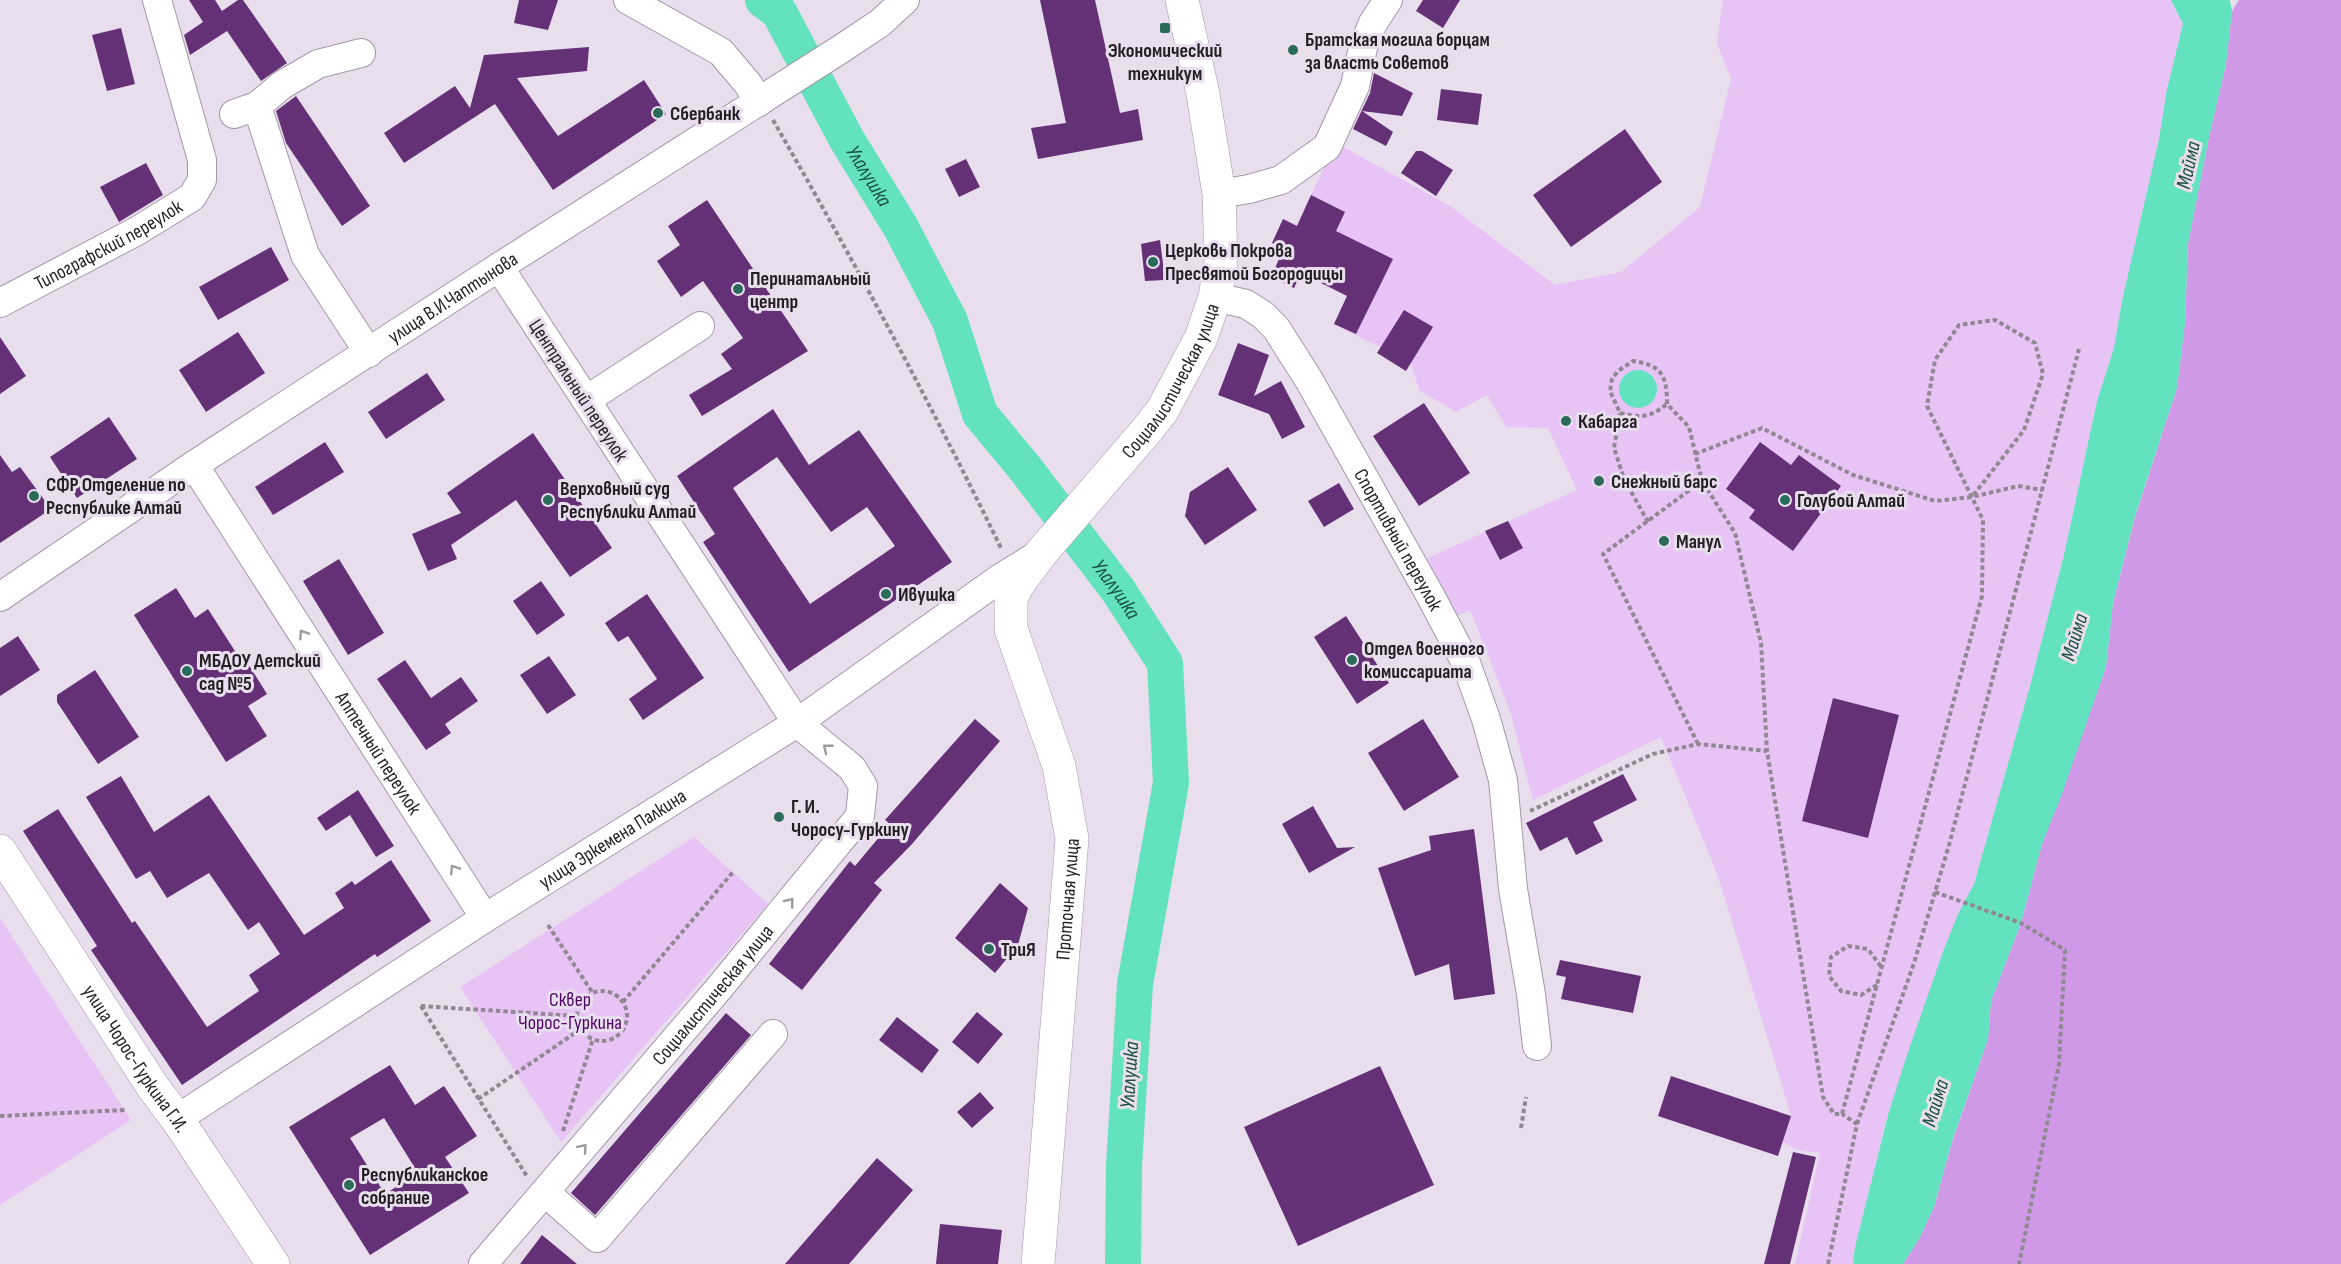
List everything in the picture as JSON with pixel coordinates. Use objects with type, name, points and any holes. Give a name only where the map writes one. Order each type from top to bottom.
[{"type":"main road","name":"Социалистическая улица","points":[[1042,552],[1162,411],[1201,338],[1215,297],[1221,261],[1219,194],[1188,2]]},
{"type":"main road","name":"Проточная улица","points":[[1038,1264],[1072,839],[1059,766],[1011,629],[1010,613],[1011,598],[1018,584],[1042,552]]},
{"type":"main road","name":"улица Чорос-Гуркина Г.И.","points":[[0,851],[153,1087],[177,1119],[273,1264]]},
{"type":"street","name":"Типографский переулок","points":[[0,303],[137,231],[192,197],[202,180],[202,160],[157,0]]},
{"type":"street","points":[[628,0],[721,52],[767,105]]},
{"type":"street","name":"улица В.И.Чаптынова","points":[[0,597],[194,465],[499,267],[767,105],[841,49],[880,23],[905,0]]},
{"type":"street","points":[[1219,194],[1281,180],[1327,147],[1355,86],[1363,47],[1373,23],[1388,0]]},
{"type":"street","points":[[361,53],[318,64],[245,110],[305,255],[369,352]]},
{"type":"street","name":"Центральный переулок","points":[[499,267],[797,723]]},
{"type":"street","name":"Спортивный переулок","points":[[1215,297],[1246,304],[1263,315],[1276,328],[1309,380],[1466,663],[1486,719],[1503,780],[1513,889],[1531,994],[1537,1046]]},
{"type":"street","points":[[586,400],[700,326]]},
{"type":"street","name":"Аптечный переулок","points":[[194,465],[485,918]]},
{"type":"street","name":"улица Эркемена Палкина","points":[[177,1119],[485,918],[797,723],[999,579],[1042,552]]},
{"type":"street","name":"Социалистическая улица","points":[[483,1264],[544,1188],[720,987],[860,816],[863,786],[852,768],[797,723]]},
{"type":"street","points":[[544,1188],[597,1238],[773,1034]]},
{"type":"path","points":[[767,105],[945,433],[1004,554]]},
{"type":"path","points":[[1842,1114],[1982,596],[1983,520],[1927,406],[1935,360],[1959,325],[1995,320],[2035,343],[2043,374],[2024,430],[1972,497]]},
{"type":"path","points":[[1828,1264],[1857,1124],[1914,963],[1935,892],[2079,349]]},
{"type":"path","points":[[1648,522],[1624,479],[1614,448],[1620,413],[1610,391],[1612,379],[1618,371],[1633,361],[1651,364],[1661,373],[1667,388],[1667,404],[1689,427],[1702,482],[1735,533],[1761,643],[1767,751],[1822,1098],[1834,1114],[1842,1114],[1857,1124]]},
{"type":"path","points":[[1620,413],[1639,417],[1654,415],[1667,404]]},
{"type":"path","points":[[1695,454],[1762,428],[1852,475],[1935,501],[1972,497],[2018,486],[2042,490]]},
{"type":"path","points":[[1698,744],[1603,554],[1702,482]]},
{"type":"path","points":[[1508,822],[1653,754],[1698,744],[1767,751]]},
{"type":"path","points":[[623,1002],[733,872]]},
{"type":"path","points":[[1935,892],[2021,922],[2066,950],[2059,1064],[2019,1264]]},
{"type":"path","points":[[548,925],[592,992]]},
{"type":"path","points":[[1878,985],[1861,995],[1841,991],[1829,976],[1831,957],[1848,946],[1868,949],[1882,969]]},
{"type":"path","points":[[592,992],[609,992],[623,1002],[627,1017],[622,1031],[609,1040],[593,1039],[581,1029],[577,1016],[581,1002],[592,992]]},
{"type":"path","points":[[544,1188],[525,1175],[421,1006],[577,1016]]},
{"type":"path","points":[[478,1099],[581,1029]]},
{"type":"path","points":[[562,1134],[593,1039]]},
{"type":"path","points":[[1521,1128],[1526,1097]]},
{"type":"path","points":[[0,1116],[125,1110]]},
{"type":"green space","points":[[1723,0],[2171,0],[2183,24],[2167,89],[2159,139],[2122,301],[2114,348],[2097,401],[2064,555],[2030,686],[1974,884],[1888,1114],[1855,1247],[1853,1264],[1795,1264],[1820,1153],[1798,1150],[1782,1142],[1791,1115],[1718,876],[1661,737],[1533,800],[1510,711],[1470,610],[1450,619],[1421,561],[1577,490],[1548,428],[1506,427],[1487,395],[1456,412],[1419,390],[1411,363],[1334,324],[1347,296],[1301,273],[1294,288],[1271,277],[1284,249],[1272,243],[1283,219],[1297,225],[1336,143],[1450,206],[1555,285],[1621,272],[1700,207],[1731,79],[1717,43]]},
{"type":"green space","name":"Сквер Чорос-Гуркина","points":[[694,837],[768,904],[561,1142],[460,987]]},
{"type":"green space","points":[[0,918],[131,1120],[0,1205]]},
{"type":"shaded area","points":[[2239,0],[2341,0],[2341,1264],[1903,1264],[1919,1239],[1934,1207],[1952,1142],[1988,1039],[1991,1001],[2021,923],[2042,844],[2106,667],[2113,603],[2135,517],[2177,388],[2185,323],[2188,244],[2226,64],[2232,11]]},
{"type":"water","name":"Майма","points":[[2171,0],[2230,0],[2232,11],[2226,64],[2188,244],[2185,323],[2177,388],[2135,516],[2113,603],[2106,667],[2062,794],[2042,844],[2021,923],[1991,1001],[1988,1039],[1952,1141],[1934,1207],[1919,1239],[1903,1264],[1853,1264],[1855,1247],[1888,1115],[1944,949],[1959,912],[1974,884],[2064,555],[2097,401],[2114,348],[2122,301],[2159,139],[2167,89],[2183,24]]},
{"type":"water","points":[[1638,370],[1652,375],[1657,389],[1652,403],[1638,408],[1624,403],[1619,389],[1624,375]]},
{"type":"building","points":[[189,0],[215,0],[222,11],[238,0],[243,0],[287,63],[261,81],[227,31],[190,55],[184,35],[203,22]]},
{"type":"building","points":[[519,0],[558,0],[548,30],[514,23]]},
{"type":"building","points":[[1040,0],[1095,0],[1120,113],[1138,109],[1143,140],[1038,159],[1031,128],[1066,123]]},
{"type":"building","points":[[1423,0],[1460,0],[1443,28],[1416,11]]},
{"type":"building","points":[[121,28],[135,84],[107,91],[92,35]]},
{"type":"building","points":[[589,47],[587,71],[517,78],[558,136],[644,80],[666,114],[553,190],[495,104],[404,163],[384,133],[455,86],[470,108],[484,55]]},
{"type":"building","points":[[1374,73],[1413,93],[1402,116],[1362,111],[1393,132],[1386,146],[1353,129],[1370,93]]},
{"type":"building","points":[[1441,89],[1482,94],[1478,125],[1437,120]]},
{"type":"building","points":[[296,96],[370,206],[342,226],[286,143],[276,111]]},
{"type":"building","points":[[1625,129],[1662,182],[1571,247],[1533,195]]},
{"type":"building","points":[[1416,151],[1422,151],[1453,170],[1436,196],[1401,173]]},
{"type":"building","points":[[966,159],[980,187],[959,197],[945,169]]},
{"type":"building","points":[[146,163],[163,195],[119,222],[100,187]]},
{"type":"building","points":[[1311,195],[1345,212],[1336,231],[1393,259],[1356,334],[1334,324],[1347,296],[1301,273],[1294,288],[1271,277],[1284,248],[1272,243],[1283,219],[1297,226]]},
{"type":"building","name":"Перинатальный центр","points":[[707,200],[808,351],[702,416],[689,395],[732,369],[721,354],[743,338],[703,281],[681,297],[657,261],[680,245],[668,226]]},
{"type":"building","name":"Церковь Покрова Пресвятой Богородицы","points":[[1160,240],[1165,280],[1145,281],[1141,244]]},
{"type":"building","points":[[271,247],[289,280],[218,320],[199,287]]},
{"type":"building","points":[[1404,310],[1433,327],[1406,371],[1377,353]]},
{"type":"building","points":[[238,332],[265,373],[206,412],[179,370]]},
{"type":"building","points":[[0,337],[26,376],[0,394]]},
{"type":"building","points":[[1238,343],[1269,355],[1254,396],[1281,381],[1305,427],[1282,439],[1269,414],[1218,395]]},
{"type":"building","points":[[427,373],[445,400],[386,439],[368,412]]},
{"type":"building","points":[[1424,403],[1470,473],[1419,506],[1373,436]]},
{"type":"building","points":[[773,409],[809,465],[859,430],[952,562],[789,672],[703,542],[715,534],[677,476]],"holes":[[[777,457],[831,532],[867,507],[895,546],[810,604],[733,488]]]},
{"type":"building","points":[[109,417],[137,459],[77,498],[50,457]]},
{"type":"building","name":"Верховный суд Республики Алтай","points":[[533,433],[612,548],[570,577],[516,500],[451,545],[457,559],[428,571],[412,534],[461,513],[447,493]]},
{"type":"building","points":[[325,442],[344,472],[273,515],[255,487]]},
{"type":"building","name":"Голубой Алтай","points":[[1760,442],[1791,465],[1799,455],[1841,486],[1793,551],[1749,518],[1755,510],[1726,489]]},
{"type":"building","points":[[0,455],[12,472],[20,467],[51,509],[0,543]]},
{"type":"building","points":[[1228,467],[1257,510],[1205,545],[1185,516],[1190,492]]},
{"type":"building","points":[[1339,483],[1354,509],[1324,527],[1308,501]]},
{"type":"building","points":[[1508,521],[1523,548],[1500,560],[1485,531]]},
{"type":"building","points":[[339,559],[384,633],[348,655],[303,581]]},
{"type":"building","points":[[541,581],[565,615],[537,635],[513,601]]},
{"type":"building","name":"МБДОУ Детский сад №5","points":[[176,588],[195,618],[208,609],[242,662],[245,659],[267,694],[248,706],[267,736],[226,762],[134,615]]},
{"type":"building","points":[[647,594],[704,678],[643,720],[629,699],[657,679],[628,636],[618,642],[605,623]]},
{"type":"building","name":"Отдел военного комиссариата","points":[[1346,616],[1389,683],[1357,704],[1314,637]]},
{"type":"building","points":[[18,636],[40,670],[0,696],[0,648]]},
{"type":"building","points":[[549,656],[576,695],[547,714],[520,675]]},
{"type":"building","points":[[405,660],[431,698],[461,677],[478,701],[445,724],[451,733],[426,750],[377,679]]},
{"type":"building","points":[[95,670],[139,737],[98,764],[57,702],[57,695]]},
{"type":"building","points":[[1833,698],[1899,715],[1868,838],[1802,821]]},
{"type":"building","points":[[975,719],[1000,741],[912,844],[874,883],[882,890],[802,990],[769,964],[850,861],[855,866],[890,824],[885,820]]},
{"type":"building","points":[[1423,719],[1459,777],[1404,811],[1368,753]]},
{"type":"building","points":[[1623,774],[1637,800],[1593,822],[1603,841],[1576,855],[1567,837],[1540,851],[1526,823]]},
{"type":"building","points":[[121,776],[154,832],[209,795],[304,935],[344,908],[335,893],[352,881],[355,885],[391,860],[431,921],[377,957],[375,954],[182,1085],[91,950],[97,946],[23,831],[58,809],[132,923],[135,921],[207,1027],[259,991],[249,975],[280,954],[259,922],[248,930],[209,873],[167,898],[150,871],[136,879],[86,797]]},
{"type":"building","points":[[358,790],[394,846],[376,857],[350,815],[326,831],[317,818]]},
{"type":"building","points":[[1313,806],[1337,848],[1355,847],[1309,873],[1282,824]]},
{"type":"building","points":[[1474,829],[1495,994],[1454,1000],[1449,964],[1415,976],[1378,868],[1431,850],[1429,836]]},
{"type":"building","points":[[1000,883],[1028,908],[1018,945],[995,973],[955,938]]},
{"type":"building","points":[[1560,960],[1641,976],[1633,1013],[1561,999],[1566,977],[1556,975]]},
{"type":"building","points":[[977,1012],[1003,1034],[978,1064],[952,1042]]},
{"type":"building","points":[[726,1013],[751,1035],[595,1215],[571,1193]]},
{"type":"building","points":[[897,1017],[939,1050],[922,1073],[879,1040]]},
{"type":"building","points":[[390,1065],[415,1105],[444,1086],[477,1136],[445,1157],[469,1193],[370,1255],[289,1127]],"holes":[[[384,1118],[418,1173],[385,1194],[350,1138]]]},
{"type":"building","points":[[1380,1066],[1434,1185],[1298,1246],[1244,1127]]},
{"type":"building","points":[[1671,1076],[1791,1116],[1778,1156],[1658,1116]]},
{"type":"building","points":[[980,1092],[994,1108],[972,1128],[957,1112]]},
{"type":"building","points":[[1793,1152],[1816,1157],[1790,1264],[1764,1264]]},
{"type":"building","points":[[877,1158],[913,1190],[849,1264],[785,1264]]},
{"type":"building","points":[[940,1224],[1002,1230],[998,1264],[936,1264]]},
{"type":"building","points":[[542,1235],[577,1264],[520,1264]]},
{"type":"waterway","name":"Улалушка","points":[[763,0],[779,12],[847,140],[900,226],[950,321],[980,414],[1024,467],[1118,590],[1165,663],[1171,783],[1135,984],[1124,1166],[1123,1264]]},
{"type":"place","name":"Экономический техникум","points":[[1165,28]]},
{"type":"place","name":"Братская могила борцам за власть Советов","points":[[1293,50]]},
{"type":"place","name":"Сбербанк","points":[[658,113]]},
{"type":"place","name":"Церковь Покрова Пресвятой Богородицы","points":[[1153,262]]},
{"type":"place","name":"Перинатальный центр","points":[[738,289]]},
{"type":"place","name":"Кабарга","points":[[1566,421]]},
{"type":"place","name":"Снежный барс","points":[[1599,481]]},
{"type":"place","name":"СФР Отделение по Республике Алтай","points":[[34,496]]},
{"type":"place","name":"Верховный суд Республики Алтай","points":[[548,500]]},
{"type":"place","name":"Голубой Алтай","points":[[1785,500]]},
{"type":"place","name":"Манул","points":[[1664,541]]},
{"type":"place","name":"Ивушка","points":[[886,594]]},
{"type":"place","name":"Отдел военного комиссариата","points":[[1352,660]]},
{"type":"place","name":"МБДОУ Детский сад №5","points":[[187,671]]},
{"type":"place","name":"Г. И. Чоросу-Гуркину","points":[[779,817]]},
{"type":"place","name":"ТриЯ","points":[[989,949]]},
{"type":"place","name":"Республиканское собрание","points":[[349,1185]]}]
